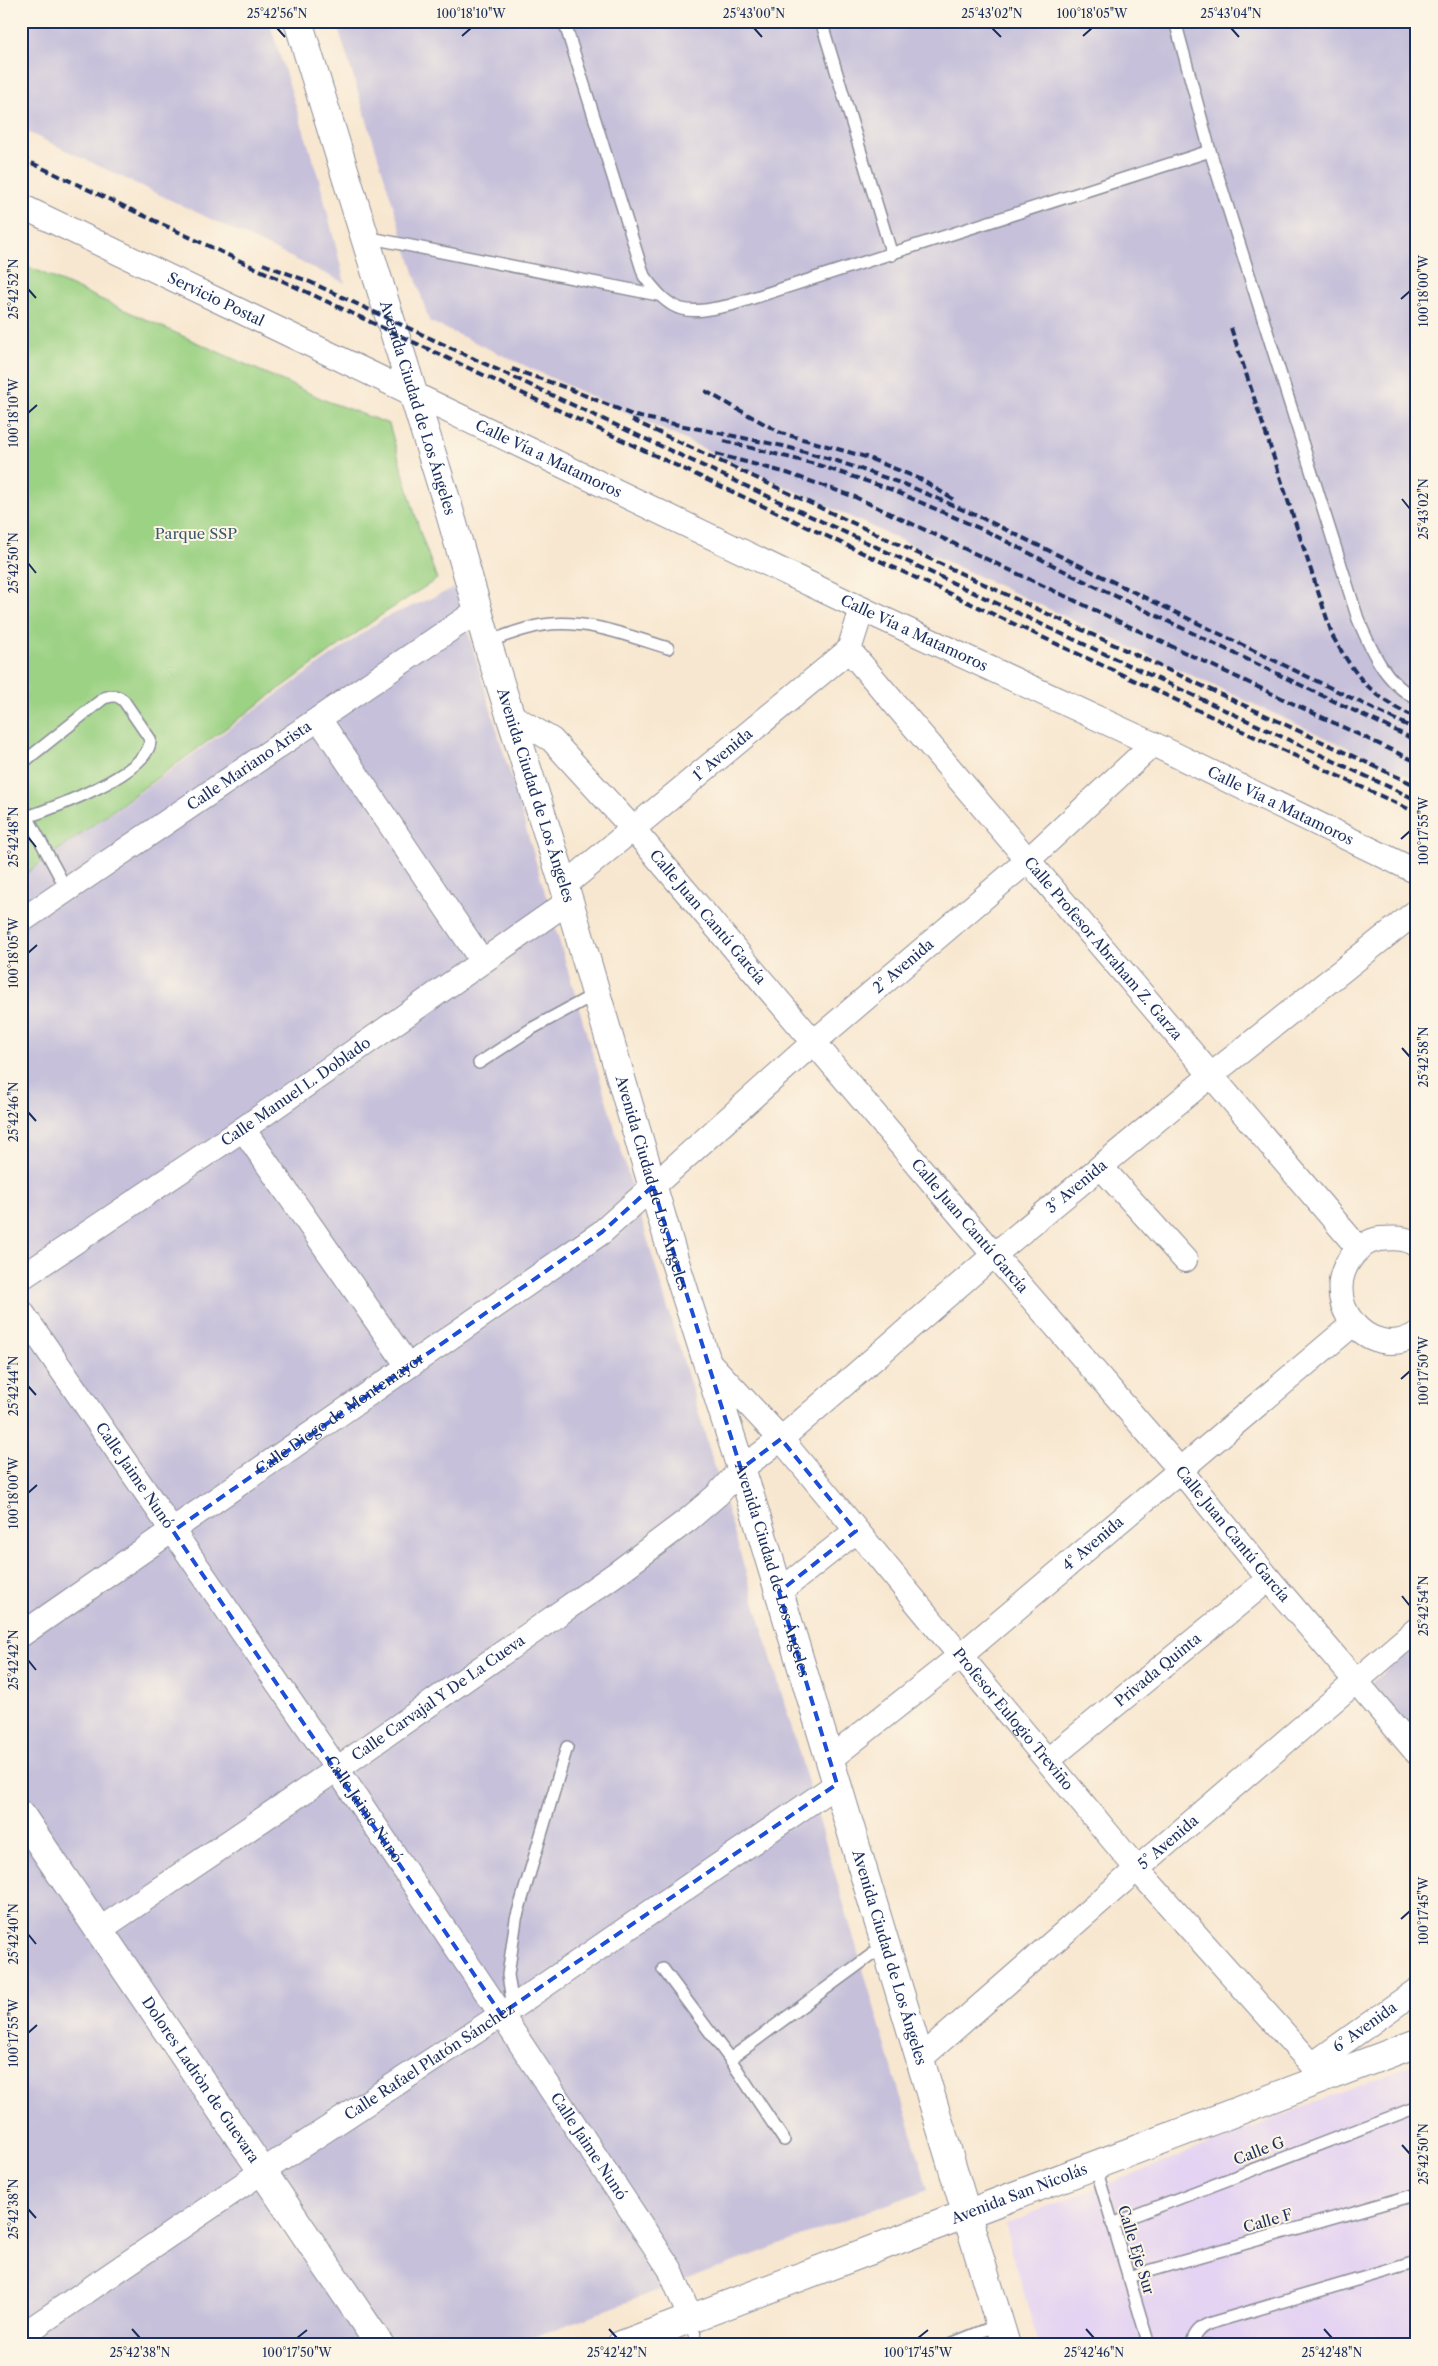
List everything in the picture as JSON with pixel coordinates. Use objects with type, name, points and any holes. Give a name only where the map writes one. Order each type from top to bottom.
[{"type":"street","name":"Avenida Ciudad de Los Ángeles","points":[[298,21],[411,392],[447,503],[509,714],[567,893],[653,1186],[779,1592],[1003,2334]]},
{"type":"street","name":"Servicio Postal","points":[[25,211],[411,392]]},
{"type":"street","name":"Calle Vía a Matamoros","points":[[411,392],[862,609],[1153,744],[1417,872]]},
{"type":"street","points":[[849,650],[862,609]]},
{"type":"street","name":"Calle Mariano Arista","points":[[21,921],[478,611]]},
{"type":"street","name":"1° Avenida","points":[[567,893],[634,830],[849,650]]},
{"type":"street","name":"Calle Profesor Abraham Z. Garza","points":[[849,650],[1359,1249]]},
{"type":"street","name":"Calle Juan Cantú García","points":[[509,714],[552,740],[634,830],[994,1255],[1181,1471],[1268,1579],[1417,1753]]},
{"type":"street","points":[[319,719],[482,961]]},
{"type":"street","name":"2° Avenida","points":[[653,1186],[814,1042],[1027,861],[1153,744]]},
{"type":"street","name":"Calle Manuel L. Doblado","points":[[21,1278],[243,1129],[482,961],[567,893]]},
{"type":"street","name":"3° Avenida","points":[[741,1469],[781,1439],[994,1255],[1210,1076],[1417,911]]},
{"type":"street","points":[[243,1129],[408,1366]]},
{"type":"street","points":[[1101,1167],[1185,1260]]},
{"type":"street","name":"Calle Diego de Montemayor","points":[[21,1635],[602,1232],[653,1186]]},
{"type":"street","points":[[1417,1245],[1394,1238],[1375,1240],[1359,1249],[1348,1261],[1341,1277],[1340,1285],[1344,1310],[1353,1324],[1365,1334],[1380,1340],[1397,1341],[1417,1334]]},
{"type":"street","name":"Calle Jaime Nunó","points":[[21,1311],[337,1769],[507,2010],[670,2270],[690,2318]]},
{"type":"street","name":"4° Avenida","points":[[833,1771],[960,1656],[1353,1324]]},
{"type":"street","name":"Profesor Eulogio Treviño","points":[[707,1360],[781,1439],[1048,1760],[1136,1869],[1317,2071]]},
{"type":"street","name":"Calle Carvajal Y De La Cueva","points":[[99,1930],[337,1769],[681,1525],[717,1495],[741,1469]]},
{"type":"street","points":[[779,1592],[856,1531]]},
{"type":"street","name":"Privada Quinta","points":[[1048,1760],[1268,1579]]},
{"type":"street","name":"5° Avenida","points":[[921,2058],[1136,1869],[1417,1629]]},
{"type":"street","name":"Calle Rafael Platón Sánchez","points":[[21,2336],[262,2171],[507,2010],[833,1771]]},
{"type":"street","name":"Dolores Ladròn de Guevara","points":[[21,1815],[380,2345]]},
{"type":"street","name":"6° Avenida","points":[[1317,2071],[1417,1990]]},
{"type":"street","name":"Avenida San Nicolás","points":[[621,2345],[1095,2165],[1317,2071],[1417,2043]]},
{"type":"lane","points":[[564,21],[644,276],[658,295],[674,307],[690,312],[731,306],[1210,151]]},
{"type":"lane","points":[[821,21],[892,255]]},
{"type":"lane","points":[[1175,21],[1210,151],[1358,619],[1370,648],[1385,672],[1406,693],[1417,699]]},
{"type":"lane","points":[[364,236],[658,295]]},
{"type":"lane","points":[[487,642],[544,624],[573,624],[619,633],[668,648]]},
{"type":"lane","points":[[21,764],[104,698],[110,696],[120,697],[124,701],[150,739],[148,749],[142,757],[112,780],[78,798],[24,818]]},
{"type":"lane","points":[[21,805],[24,818],[67,890]]},
{"type":"lane","points":[[479,1063],[531,1029],[597,993]]},
{"type":"lane","points":[[507,2010],[508,1975],[516,1919],[567,1747]]},
{"type":"lane","points":[[730,2059],[886,1945]]},
{"type":"lane","points":[[663,1969],[730,2059],[784,2140]]},
{"type":"lane","name":"Calle G","points":[[1112,2224],[1417,2107]]},
{"type":"lane","name":"Calle Eje Sur","points":[[1095,2165],[1149,2345]]},
{"type":"lane","name":"Calle F","points":[[1128,2277],[1417,2194]]},
{"type":"lane","points":[[1192,2345],[1193,2339],[1204,2325],[1417,2262]]},
{"type":"lane","points":[[690,2318],[698,2345]]},
{"type":"lane","points":[[948,2345],[1003,2334]]},
{"type":"lane","points":[[21,2340],[24,2345]]},
{"type":"highlighted area","points":[[653,1186],[741,1469],[781,1439],[856,1531],[779,1592],[837,1784],[501,2014],[173,1531],[602,1232]]},
{"type":"shaded area","points":[[21,21],[269,21],[319,179],[345,283],[21,129]]},
{"type":"shaded area","points":[[336,21],[1417,21],[1417,780],[429,321]]},
{"type":"shaded area","points":[[455,588],[928,2189],[513,2345],[21,2345],[21,877],[384,618]]},
{"type":"shaded area","points":[[1417,1645],[1417,1737],[1371,1683]]},
{"type":"shaded area","points":[[1417,2063],[1417,2345],[1039,2345],[1004,2224]]},
{"type":"green space","name":"Parque SSP","points":[[27,266],[327,401],[389,424],[421,535],[437,579],[380,616],[21,877],[21,269]]},
{"type":"railway","points":[[21,158],[1417,813]]},
{"type":"railway","points":[[263,264],[310,282],[1417,800]]},
{"type":"railway","points":[[1231,328],[1333,637],[1350,665],[1367,685],[1388,702],[1417,718]]},
{"type":"railway","points":[[512,369],[567,388],[635,416],[783,446],[837,461],[909,486],[984,519],[1417,730]]},
{"type":"railway","points":[[705,391],[781,433],[866,457],[920,479],[953,499]]},
{"type":"railway","points":[[632,420],[1417,786]]},
{"type":"railway","points":[[724,441],[815,464],[890,489],[988,532],[1076,577],[1417,741]]},
{"type":"railway","points":[[716,454],[787,473],[855,497],[1417,762]]}]
